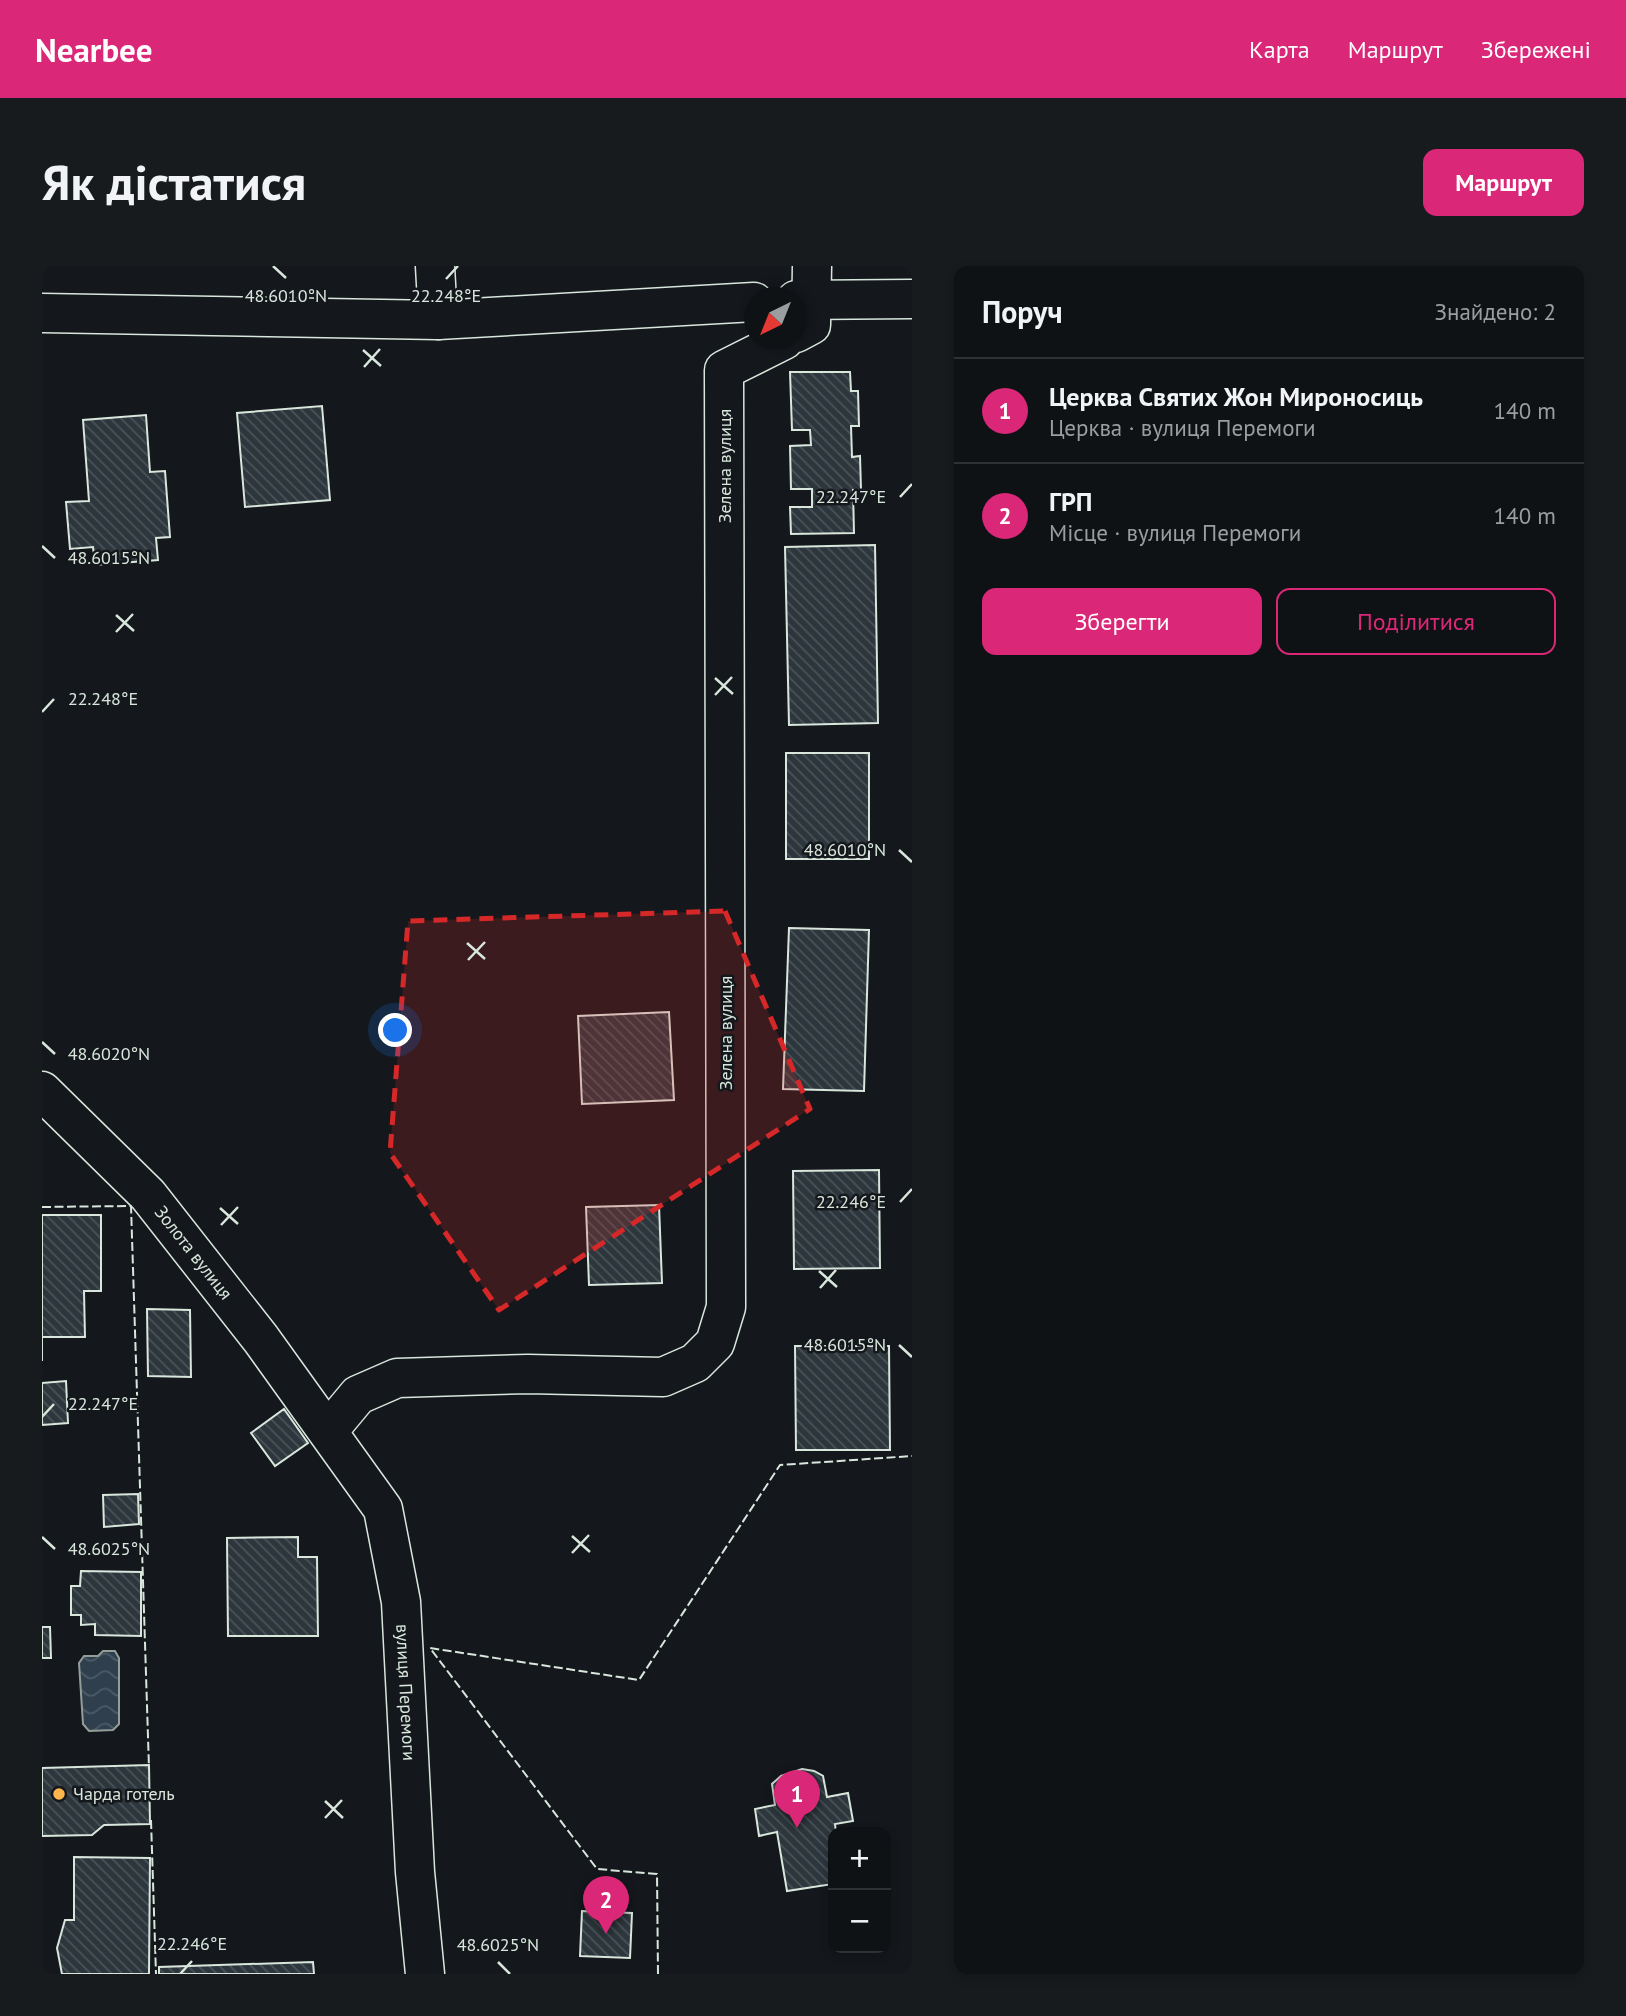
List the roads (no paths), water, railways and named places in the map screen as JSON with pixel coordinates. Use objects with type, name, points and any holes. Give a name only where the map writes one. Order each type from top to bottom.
[{"type":"street","points":[[435,266],[438,320]]},
{"type":"street","points":[[807,299],[912,299]]},
{"type":"street","points":[[42,313],[438,320],[744,303]]},
{"type":"street","name":"Зелена вулиця","points":[[328,1431],[358,1395],[397,1378],[528,1374],[663,1377],[695,1363],[715,1343],[726,1307],[724,370],[764,350]]},
{"type":"street","name":"Золота вулиця","points":[[42,1091],[148,1195],[261,1339],[328,1431]]},
{"type":"street","name":"вулиця Перемоги","points":[[328,1431],[383,1508],[401,1602],[415,1872],[425,1974]]},
{"type":"water","points":[[103,1651],[115,1651],[119,1658],[119,1724],[113,1730],[89,1731],[83,1724],[79,1663],[84,1656],[98,1656]]},
{"type":"place","name":"Чарда готель","points":[[59,1794]]},
{"type":"place","name":"Церква Святих Жон Мироносиць","points":[[797,1828]]},
{"type":"place","name":"ГРП","points":[[606,1934]]}]
